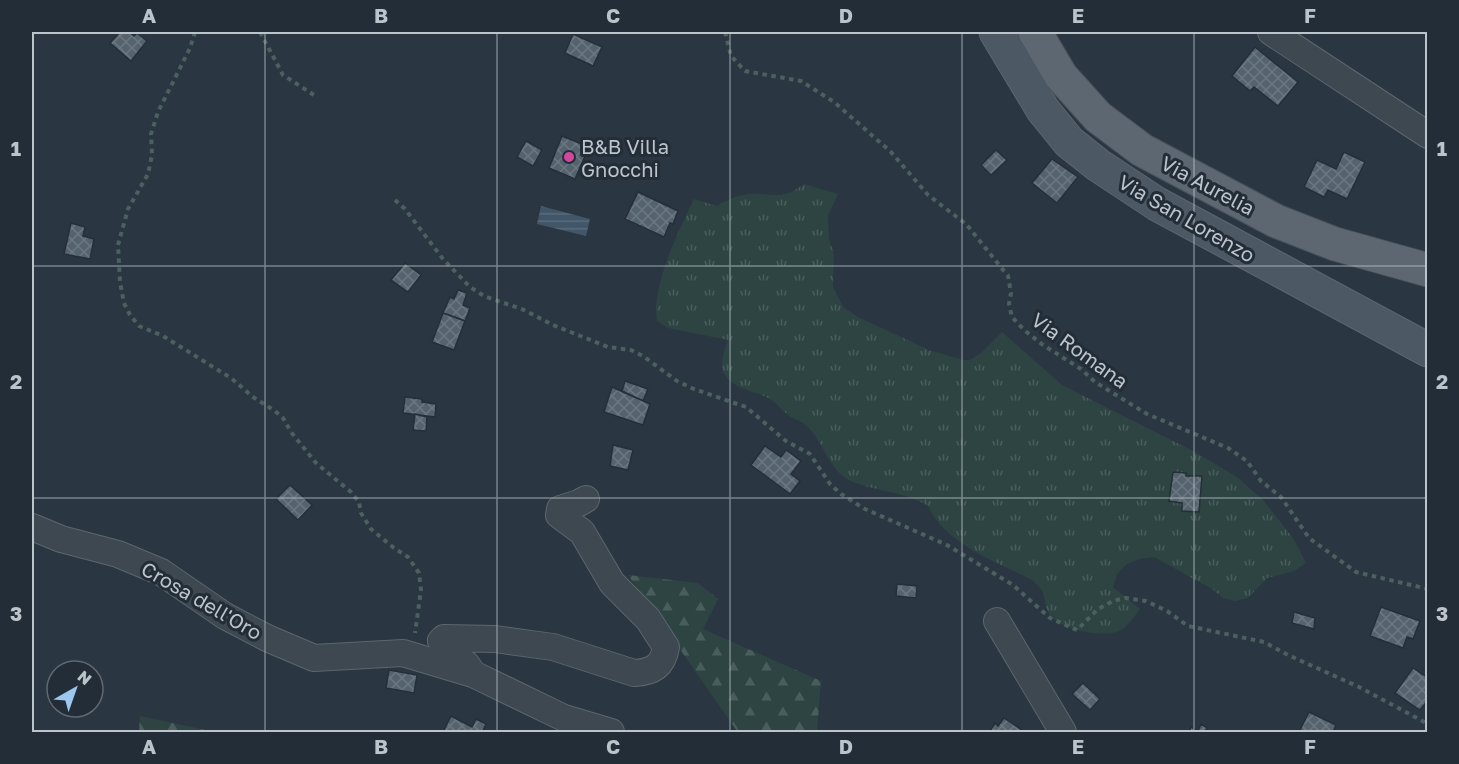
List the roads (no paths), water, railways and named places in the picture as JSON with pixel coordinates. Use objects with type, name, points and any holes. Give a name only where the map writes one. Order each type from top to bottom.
[{"type":"main road","name":"Via San Lorenzo","points":[[996,32],[1043,110],[1069,142],[1098,165],[1157,204],[1428,350]]},
{"type":"main road","name":"Via Aurelia","points":[[1035,32],[1061,76],[1098,117],[1142,150],[1276,220],[1335,244],[1428,270]]},
{"type":"street","points":[[1271,32],[1428,135]]},
{"type":"street","points":[[473,674],[467,665],[442,644],[441,641],[444,638],[495,639],[553,647],[634,674],[647,672],[657,666],[664,657],[666,647],[648,619],[612,583],[582,532],[560,515],[560,509],[586,499]]},
{"type":"street","name":"Crosa dell'Oro","points":[[32,527],[61,539],[118,554],[161,572],[225,616],[267,638],[314,658],[403,653],[473,674],[564,718],[611,732]]},
{"type":"street","points":[[997,621],[1063,732]]},
{"type":"water","points":[[541,206],[590,219],[586,236],[537,224]]},
{"type":"place","name":"B&B Villa Gnocchi","points":[[569,157]]}]
